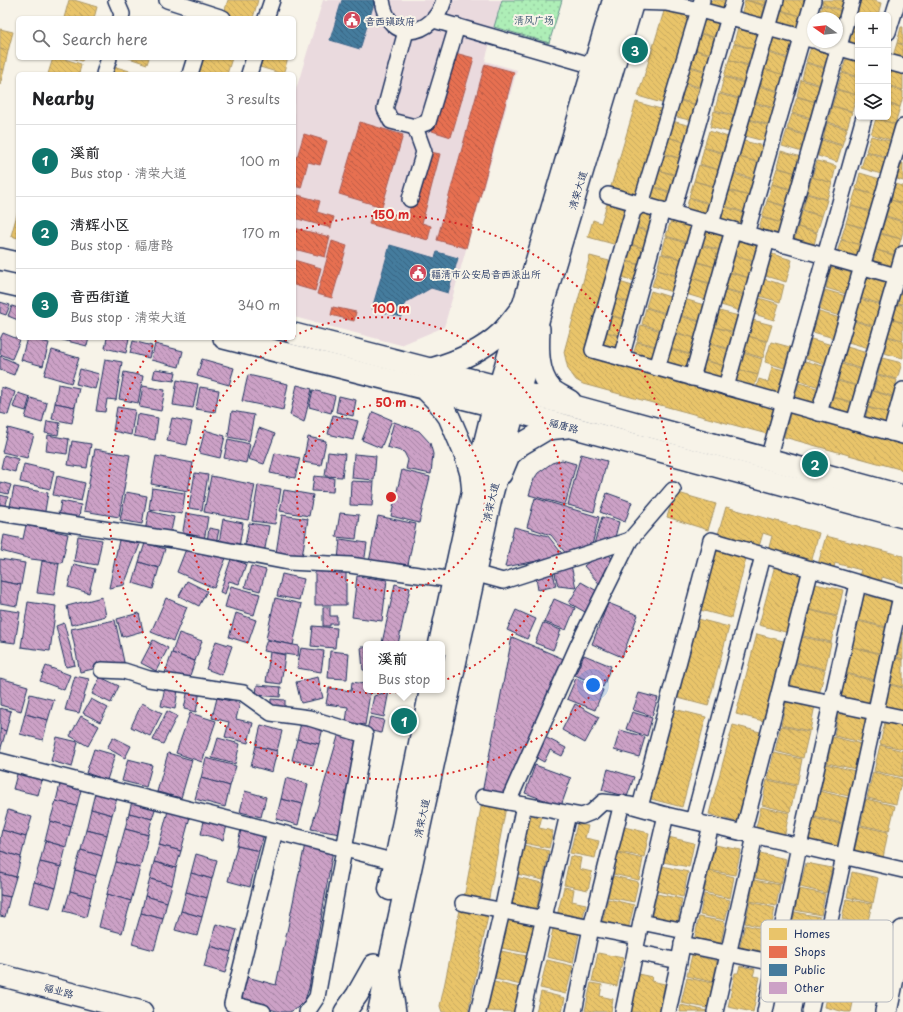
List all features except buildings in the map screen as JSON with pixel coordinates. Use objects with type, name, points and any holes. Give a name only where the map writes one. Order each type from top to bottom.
[{"type":"main road","name":"清荣大道","points":[[445,663],[482,494],[594,66],[626,1]]},
{"type":"main road","name":"清荣大道","points":[[531,309],[626,1]]},
{"type":"main road","name":"清荣大道","points":[[441,641],[462,582]]},
{"type":"main road","name":"清荣大道","points":[[379,1012],[381,967],[396,862],[430,693]]},
{"type":"main road","name":"清荣大道","points":[[364,1012],[381,967],[439,693]]},
{"type":"street","points":[[116,0],[125,16]]},
{"type":"street","points":[[167,0],[214,12]]},
{"type":"street","points":[[267,16],[272,0]]},
{"type":"street","points":[[382,0],[386,16],[393,24],[406,31],[422,28],[434,20],[442,7],[444,0]]},
{"type":"street","points":[[621,358],[734,0]]},
{"type":"street","points":[[657,368],[706,222],[776,0]]},
{"type":"street","points":[[811,12],[813,0]]},
{"type":"street","points":[[843,30],[852,0]]},
{"type":"street","points":[[891,22],[898,0]]},
{"type":"street","points":[[626,1],[701,5],[729,18],[807,39]]},
{"type":"street","points":[[701,5],[641,204],[633,211],[593,350],[897,435],[903,390]]},
{"type":"street","points":[[434,20],[594,66]]},
{"type":"street","points":[[406,31],[385,109],[391,121],[415,127],[428,122],[457,26]]},
{"type":"street","points":[[692,378],[739,232],[807,42]]},
{"type":"street","points":[[783,244],[838,48]]},
{"type":"street","points":[[841,48],[855,52]]},
{"type":"street","points":[[105,72],[108,60]]},
{"type":"street","points":[[191,72],[194,60]]},
{"type":"street","points":[[250,72],[253,60]]},
{"type":"street","points":[[891,63],[903,66]]},
{"type":"street","points":[[768,459],[863,120]]},
{"type":"street","points":[[410,199],[424,152],[415,127]]},
{"type":"street","points":[[819,413],[903,127]]},
{"type":"street","points":[[608,195],[900,278]]},
{"type":"street","points":[[726,387],[767,240]]},
{"type":"street","points":[[854,423],[900,278],[903,254]]},
{"type":"street","points":[[0,258],[16,262]]},
{"type":"street","points":[[0,282],[16,286]]},
{"type":"street","points":[[431,369],[466,357],[484,346],[531,309],[538,339],[542,373],[552,389],[578,407]]},
{"type":"street","name":"福唐路","points":[[296,335],[431,369],[572,427],[903,517]]},
{"type":"street","name":"福唐路","points":[[232,340],[425,389],[578,407],[903,496]]},
{"type":"street","points":[[425,389],[438,402],[449,417],[471,474],[482,494],[509,455],[520,445],[547,430],[572,427]]},
{"type":"street","points":[[508,802],[579,643],[630,540],[673,490]]},
{"type":"street","points":[[0,513],[174,540],[288,562],[350,565],[462,582],[481,575],[502,581],[630,540]]},
{"type":"street","points":[[640,807],[711,540],[902,596],[830,920]]},
{"type":"street","points":[[693,821],[763,556]]},
{"type":"street","points":[[715,1012],[749,834],[780,692],[811,570]]},
{"type":"street","points":[[783,920],[798,846],[858,584]]},
{"type":"street","points":[[102,670],[124,671],[148,679],[243,693],[271,713],[309,718],[365,736],[317,997],[307,1012]]},
{"type":"street","points":[[780,692],[903,718]]},
{"type":"street","points":[[0,761],[396,862]]},
{"type":"street","points":[[483,797],[582,816],[592,812],[603,802],[622,803],[666,815],[903,870]]},
{"type":"street","points":[[574,1012],[592,928],[622,803]]},
{"type":"street","points":[[478,1012],[502,911],[524,805]]},
{"type":"street","points":[[522,1012],[568,814]]},
{"type":"street","points":[[623,1012],[641,922],[666,815]]},
{"type":"street","points":[[668,1012],[711,825]]},
{"type":"street","points":[[263,1012],[232,1004],[275,831]]},
{"type":"street","points":[[463,903],[592,928],[679,961]]},
{"type":"street","points":[[641,922],[727,954],[761,960]]},
{"type":"street","points":[[893,979],[903,931]]},
{"type":"street","points":[[345,1012],[357,995],[381,967]]},
{"type":"street","points":[[381,967],[395,1012]]},
{"type":"street","name":"福业路","points":[[0,975],[142,1012]]},
{"type":"street","name":"福业路","points":[[0,988],[91,1012]]},
{"type":"street","points":[[765,1012],[767,1002]]},
{"type":"street","points":[[810,1012],[812,1002]]},
{"type":"street","points":[[886,1012],[888,1002]]},
{"type":"shaded area","points":[[323,0],[502,0],[485,61],[517,70],[444,327],[401,345],[296,318],[296,89]]},
{"type":"green space","name":"清风广场","points":[[502,0],[562,0],[549,43],[494,27]]},
{"type":"place","name":"音西镇政府","points":[[352,20]]},
{"type":"place","name":"音西街道","points":[[635,50]]},
{"type":"place","name":"福清市公安局音西派出所","points":[[418,273]]},
{"type":"place","name":"清辉小区","points":[[815,464]]},
{"type":"place","name":"溪前","points":[[404,721]]}]
